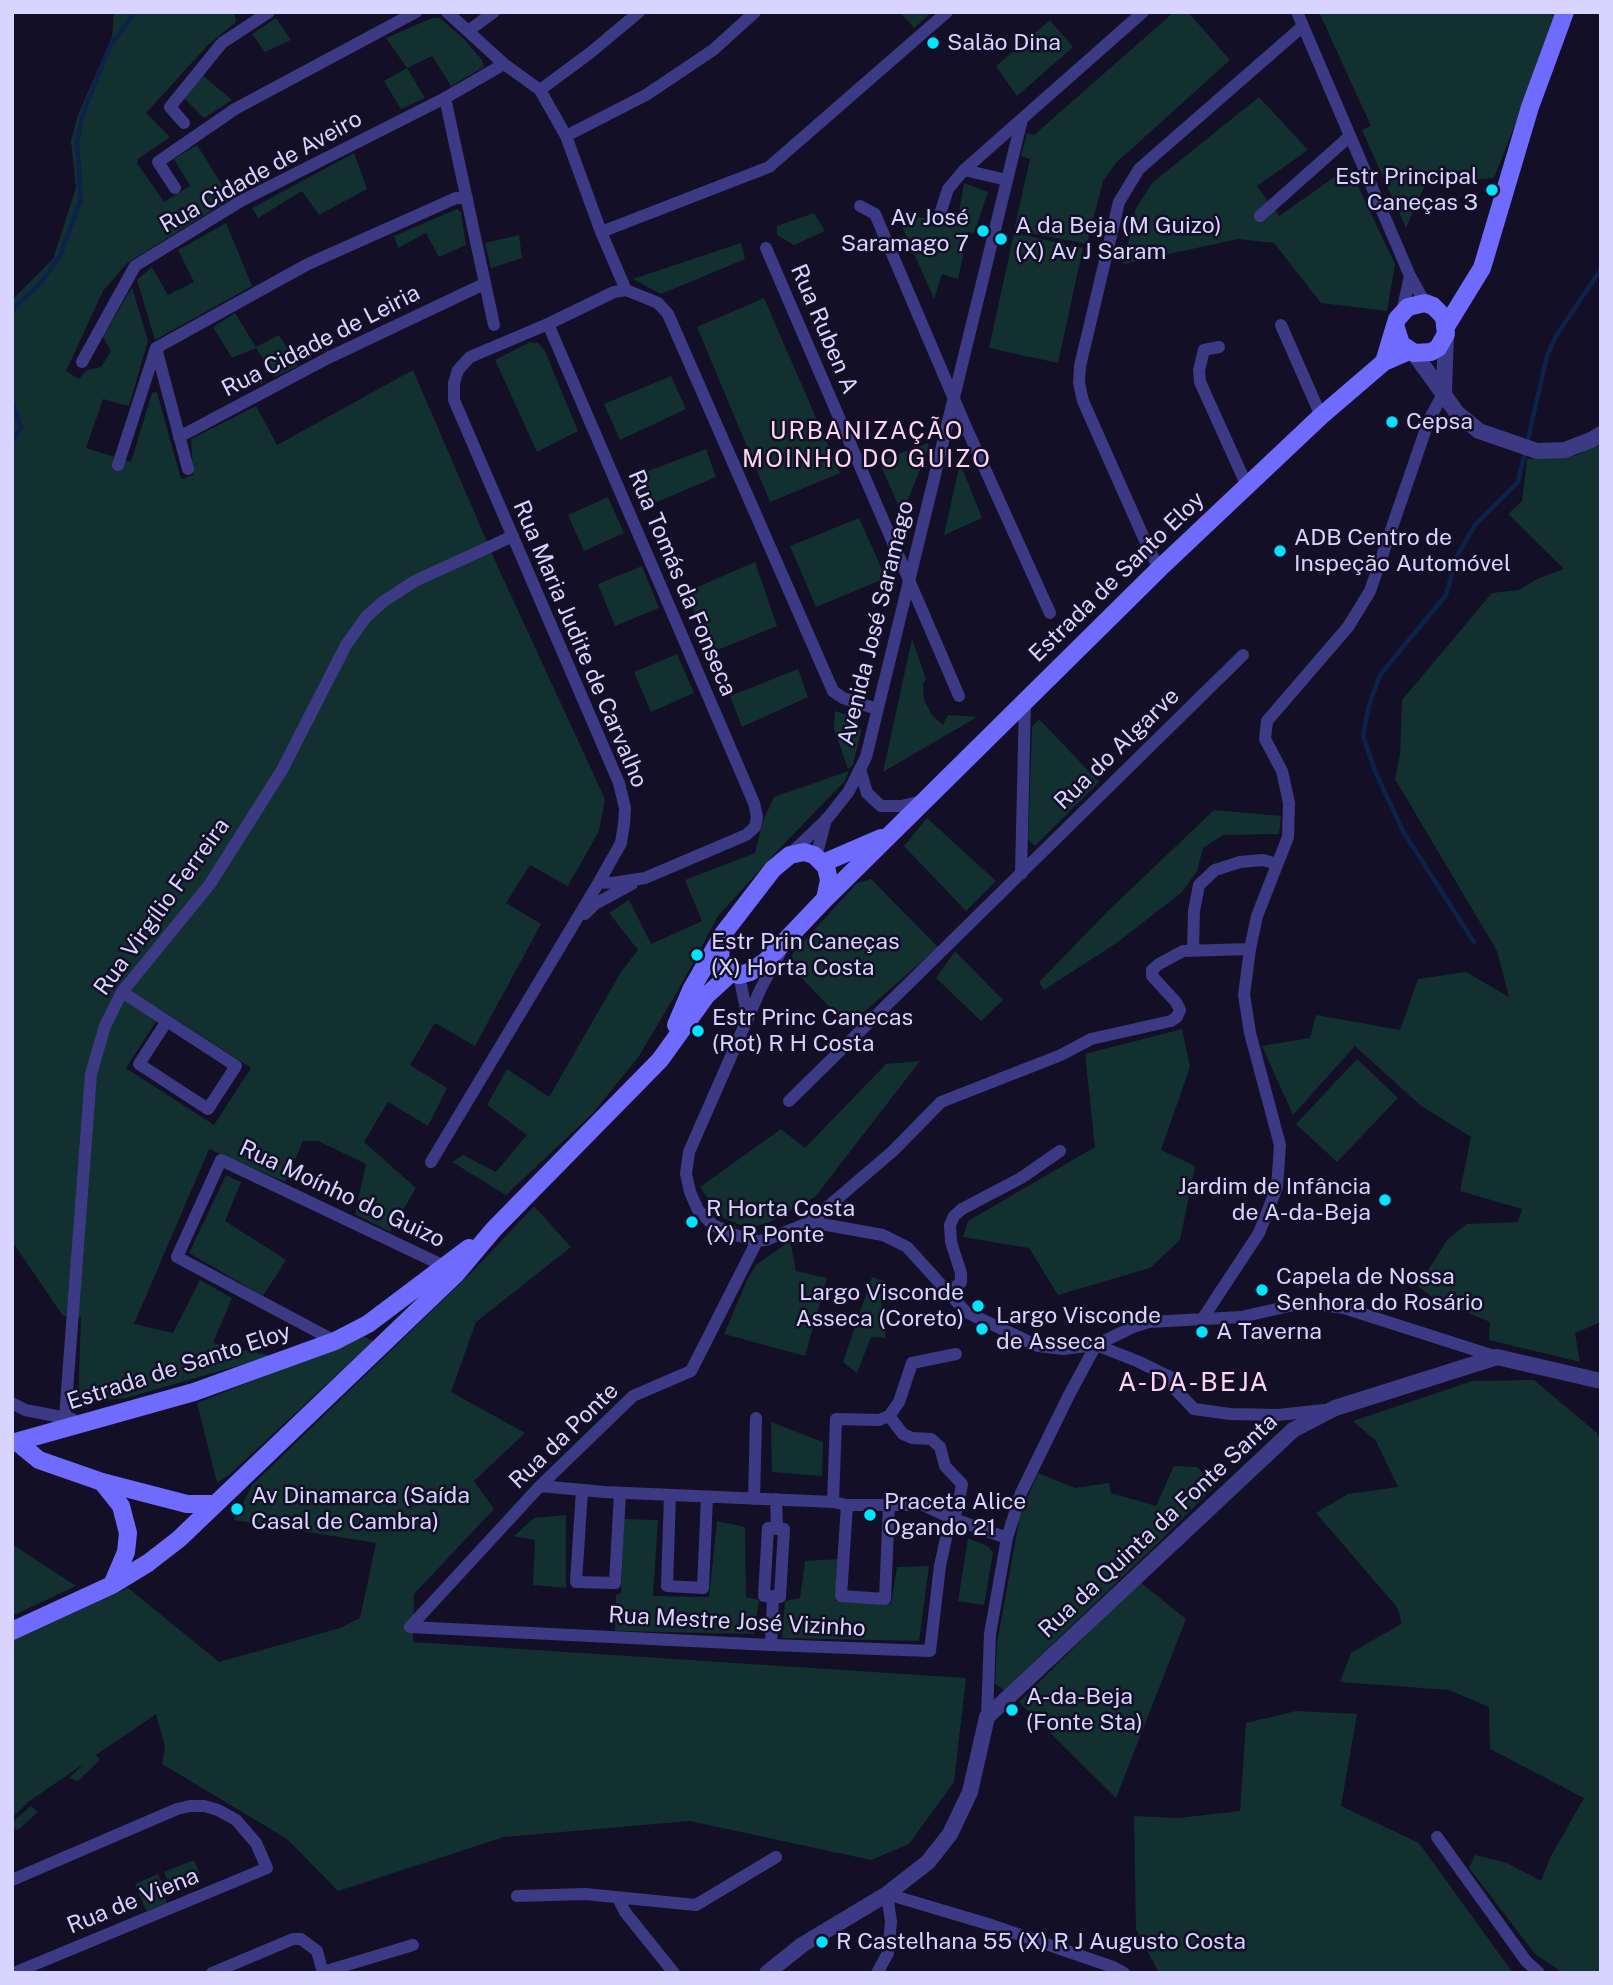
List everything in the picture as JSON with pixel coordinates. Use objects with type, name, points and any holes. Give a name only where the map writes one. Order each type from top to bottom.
[{"type":"main road","points":[[1469,291],[1429,304],[1416,303],[1399,320],[1401,344],[1412,352],[1431,352],[1438,348],[1482,268],[1530,107],[1565,12]]},
{"type":"main road","points":[[1429,304],[1444,317],[1447,330]]},
{"type":"main road","name":"Estrada de Santo Eloy","points":[[1384,362],[1399,320]]},
{"type":"main road","name":"Estrada de Santo Eloy","points":[[12,1632],[112,1585],[148,1563],[179,1539],[456,1274],[494,1229],[660,1060],[706,996],[735,974],[750,972],[766,961],[923,801],[1160,568],[1321,416],[1384,362],[1412,352]]},
{"type":"main road","name":"Estrada de Santo Eloy","points":[[660,1060],[691,990],[723,934],[774,869],[790,855],[804,852],[820,860],[891,834]]},
{"type":"main road","points":[[820,860],[829,877],[825,899]]},
{"type":"main road","points":[[723,934],[720,956],[723,967],[735,974]]},
{"type":"main road","name":"Estrada de Santo Eloy","points":[[15,1443],[194,1392],[335,1341],[368,1324],[494,1229]]},
{"type":"main road","points":[[15,1443],[39,1460],[102,1482],[187,1504],[215,1504]]},
{"type":"main road","points":[[102,1482],[121,1506],[128,1533],[126,1552],[112,1585]]},
{"type":"street","points":[[184,123],[170,107],[222,43],[269,12]]},
{"type":"street","points":[[175,188],[159,162],[235,109],[416,12]]},
{"type":"street","points":[[447,12],[504,64],[540,90],[566,136],[601,232],[626,290]]},
{"type":"street","points":[[468,31],[494,12]]},
{"type":"street","points":[[540,90],[639,12]]},
{"type":"street","points":[[566,136],[646,95],[713,50],[755,12]]},
{"type":"street","points":[[601,232],[769,167],[947,12]]},
{"type":"street","points":[[940,214],[948,189],[964,170],[1143,12]]},
{"type":"street","points":[[1297,12],[1410,276],[1429,304]]},
{"type":"street","points":[[1160,568],[1150,554],[1083,401],[1079,383],[1080,366],[1119,202],[1139,169],[1303,26]]},
{"type":"street","name":"Rua Cidade de Aveiro","points":[[82,362],[135,266],[241,201],[504,64]]},
{"type":"street","points":[[445,97],[494,325]]},
{"type":"street","name":"Avenida José Saramago","points":[[790,855],[827,819],[849,790],[866,757],[1022,120]]},
{"type":"street","points":[[1260,216],[1350,136]]},
{"type":"street","points":[[964,170],[1007,180]]},
{"type":"street","points":[[118,465],[156,348],[308,264],[456,198],[467,198]]},
{"type":"street","points":[[860,206],[875,214],[1050,613]]},
{"type":"street","name":"Rua Ruben A","points":[[766,248],[960,696]]},
{"type":"street","points":[[1399,320],[1410,276]]},
{"type":"street","name":"Rua Cidade de Leiria","points":[[179,437],[328,358],[484,284]]},
{"type":"street","points":[[548,324],[614,292],[626,290],[658,303],[668,314],[833,691],[843,698],[877,709]]},
{"type":"street","name":"Rua Maria Judite de Carvalho","points":[[431,1162],[621,843],[624,824],[625,808],[619,783],[454,400],[454,383],[458,370],[470,357],[548,324]]},
{"type":"street","name":"Rua Tomás da Fonseca","points":[[548,324],[754,803],[757,817],[755,827],[746,835],[645,878],[613,883],[599,881]]},
{"type":"street","points":[[1281,325],[1321,416]]},
{"type":"street","points":[[1203,1318],[1259,1233],[1277,1186],[1280,1145],[1250,1033],[1244,995],[1257,916],[1288,837],[1289,803],[1282,771],[1265,738],[1267,720],[1348,627],[1370,590],[1429,420],[1444,392],[1447,330]]},
{"type":"street","points":[[1219,347],[1204,350],[1199,370],[1200,382],[1247,486]]},
{"type":"street","points":[[156,348],[188,469]]},
{"type":"street","points":[[1412,352],[1457,413],[1479,431],[1537,451],[1565,450],[1601,434]]},
{"type":"street","name":"Rua Virgílio Ferreira","points":[[65,1418],[91,1074],[105,1026],[122,992],[210,884],[282,770],[346,645],[366,617],[384,601],[415,581],[513,536]]},
{"type":"street","name":"Rua do Algarve","points":[[789,1101],[1243,655]]},
{"type":"street","name":"Rua do Algarve","points":[[1021,874],[1025,701]]},
{"type":"street","name":"Avenida José Saramago","points":[[860,769],[867,793],[881,806],[901,806],[923,801]]},
{"type":"street","name":"Avenida José Saramago","points":[[820,860],[827,819]]},
{"type":"street","points":[[612,858],[623,876],[645,878]]},
{"type":"street","points":[[1193,950],[1194,911],[1199,885],[1215,870],[1240,862],[1263,860],[1277,864]]},
{"type":"street","points":[[572,927],[595,904],[645,878]]},
{"type":"street","points":[[786,941],[761,988],[689,1152],[686,1174],[698,1210],[713,1225],[757,1241],[810,1222],[892,1151],[941,1102],[1061,1055],[1091,1039],[1171,1021],[1177,1017],[1180,1010],[1176,1002],[1152,976],[1152,970],[1183,951],[1250,949]]},
{"type":"street","points":[[735,974],[748,1021]]},
{"type":"street","points":[[122,992],[167,1021],[236,1066],[208,1108],[139,1063],[167,1021]]},
{"type":"street","points":[[949,1293],[961,1282],[961,1273],[951,1242],[950,1225],[954,1216],[962,1209],[1021,1178],[1060,1151]]},
{"type":"street","name":"Rua Moínho do Guizo","points":[[335,1341],[177,1257],[221,1160],[444,1266]]},
{"type":"street","points":[[810,1222],[883,1235],[907,1247],[966,1312],[1038,1346],[1063,1349],[1096,1345],[1149,1322],[1241,1317],[1303,1303],[1344,1308],[1497,1357],[1601,1381]]},
{"type":"street","name":"Rua da Ponte","points":[[410,1627],[540,1486],[633,1396],[691,1371],[757,1241]]},
{"type":"street","points":[[1096,1345],[1171,1378],[1176,1390],[1194,1409],[1230,1414],[1278,1415],[1335,1408]]},
{"type":"street","points":[[767,1973],[802,1945],[887,1894],[928,1862],[950,1834],[970,1793],[987,1717],[990,1634],[1007,1538],[1021,1493],[1096,1345]]},
{"type":"street","points":[[833,1502],[836,1419],[879,1420],[889,1416],[899,1402],[912,1363],[956,1354]]},
{"type":"street","name":"Rua da Quinta da Fonte Santa","points":[[987,1717],[1293,1430],[1335,1408],[1497,1357]]},
{"type":"street","points":[[12,1403],[25,1410],[89,1421]]},
{"type":"street","points":[[889,1416],[903,1434],[912,1438],[931,1439],[940,1447],[945,1466],[962,1484],[958,1507],[951,1518]]},
{"type":"street","points":[[754,1499],[756,1418]]},
{"type":"street","points":[[540,1486],[620,1493],[833,1502],[847,1505],[923,1505],[1007,1538]]},
{"type":"street","points":[[582,1490],[576,1581],[615,1583],[620,1493]]},
{"type":"street","points":[[670,1495],[667,1586],[703,1588],[707,1497]]},
{"type":"street","points":[[771,1646],[773,1596],[780,1597],[784,1529],[777,1529],[776,1499]]},
{"type":"street","points":[[847,1505],[841,1596],[885,1599],[888,1504]]},
{"type":"street","name":"Rua Mestre José Vizinho","points":[[410,1627],[771,1646],[930,1651],[940,1566],[951,1518]]},
{"type":"street","name":"Rua de Viena","points":[[12,1880],[176,1809],[190,1806],[218,1810],[236,1820],[256,1843],[267,1868],[14,1973]]},
{"type":"street","points":[[1437,1837],[1526,1961],[1539,1973]]},
{"type":"street","points":[[517,1896],[586,1894],[696,1905],[776,1857]]},
{"type":"street","points":[[877,1973],[888,1953],[891,1922],[887,1894]]},
{"type":"street","points":[[887,1894],[988,1924],[1124,1973]]},
{"type":"street","points":[[618,1898],[625,1912],[674,1973]]},
{"type":"street","points":[[212,1973],[293,1939],[301,1939],[309,1944],[319,1955],[323,1972],[413,1945]]},
{"type":"green space","points":[[114,12],[234,12],[236,22],[208,45],[146,113],[170,137],[138,159],[137,163],[164,202],[190,186],[174,159],[197,145],[231,199],[127,263],[103,291],[66,371],[79,379],[87,370],[101,367],[111,351],[103,337],[132,287],[148,341],[129,406],[103,399],[86,448],[131,462],[152,393],[157,392],[181,479],[193,475],[191,439],[256,406],[277,445],[413,370],[497,565],[605,799],[599,831],[568,886],[530,865],[506,903],[541,924],[475,1046],[435,1023],[410,1065],[447,1088],[428,1126],[388,1102],[364,1142],[416,1188],[390,1232],[355,1214],[366,1164],[318,1141],[303,1141],[285,1182],[209,1149],[134,1324],[173,1333],[200,1280],[232,1298],[213,1343],[272,1356],[126,1398],[78,1403],[81,1317],[63,1316],[12,1241],[12,300],[53,259],[76,188],[71,141],[78,115],[112,37]],"holes":[[[163,1011],[251,1068],[214,1125],[126,1068]]]},
{"type":"green space","points":[[900,12],[932,12],[914,28]]},
{"type":"green space","points":[[1174,12],[1188,12],[1230,60],[1117,162],[1103,181],[1087,244],[1014,230],[1030,159],[1021,156],[1027,133],[1034,135]]},
{"type":"green space","points":[[1319,12],[1556,12],[1546,46],[1494,178],[1426,183],[1406,228],[1362,130],[1371,126]]},
{"type":"green space","points":[[276,18],[291,40],[265,52],[252,34]]},
{"type":"green space","points":[[432,18],[440,18],[464,39],[482,60],[484,67],[451,86],[432,56],[407,68],[386,38]]},
{"type":"green space","points":[[1050,20],[1073,47],[1017,96],[996,66]]},
{"type":"green space","points":[[407,68],[425,98],[401,109],[384,81]]},
{"type":"green space","points":[[201,74],[232,100],[204,118],[184,98]]},
{"type":"green space","points":[[1259,97],[1308,150],[1257,186],[1279,216],[1349,167],[1395,264],[1387,311],[1321,303],[1274,243],[1238,239],[1123,264],[1136,208],[1152,183]]},
{"type":"green space","points":[[354,153],[367,189],[319,215],[302,191],[258,218],[252,208]]},
{"type":"green space","points":[[964,183],[988,192],[974,233],[968,232],[958,279],[942,274],[934,299],[896,213],[957,224]]},
{"type":"green space","points":[[457,209],[461,212],[466,245],[439,257],[426,233],[398,248],[394,236]]},
{"type":"green space","points":[[814,213],[825,231],[794,245],[777,235],[777,226]]},
{"type":"green space","points":[[226,223],[252,286],[155,340],[137,280],[152,267],[168,295],[194,282],[178,250]]},
{"type":"green space","points":[[1014,233],[1083,248],[1058,363],[989,348]]},
{"type":"green space","points":[[519,235],[522,258],[491,268],[485,243]]},
{"type":"green space","points":[[741,243],[745,259],[661,294],[633,279]]},
{"type":"green space","points":[[764,298],[840,473],[770,502],[697,327]]},
{"type":"green space","points":[[235,313],[256,347],[279,335],[298,366],[275,377],[256,348],[232,358],[213,327]]},
{"type":"green space","points":[[530,342],[538,343],[545,351],[578,431],[537,452],[495,360]]},
{"type":"green space","points":[[671,376],[686,409],[620,440],[604,404]]},
{"type":"green space","points":[[928,443],[929,448],[902,514],[879,461]]},
{"type":"green space","points":[[1601,443],[1601,1322],[1575,1333],[1580,1362],[1489,1340],[1490,1322],[1433,1298],[1418,1286],[1447,1240],[1467,1224],[1518,1222],[1522,1209],[1460,1191],[1471,1137],[1420,1105],[1355,1046],[1293,1115],[1262,1046],[1310,1038],[1316,1015],[1400,1030],[1418,979],[1466,972],[1509,997],[1497,951],[1395,779],[1400,755],[1402,700],[1492,593],[1519,590],[1537,579],[1564,569],[1508,514],[1522,501],[1527,459],[1575,456]]},
{"type":"green space","points":[[706,449],[716,477],[647,506],[635,476]]},
{"type":"green space","points":[[960,463],[982,518],[944,535]]},
{"type":"green space","points":[[608,497],[624,533],[584,551],[568,515]]},
{"type":"green space","points":[[859,518],[886,578],[816,607],[790,546]]},
{"type":"green space","points":[[755,562],[777,626],[710,653],[686,592]]},
{"type":"green space","points":[[642,566],[659,608],[615,626],[598,584]]},
{"type":"green space","points":[[912,639],[926,679],[923,684],[924,700],[932,715],[943,725],[948,715],[977,717],[883,772]]},
{"type":"green space","points":[[677,654],[694,693],[651,712],[634,672]]},
{"type":"green space","points":[[798,669],[808,697],[742,727],[730,696]]},
{"type":"green space","points":[[835,711],[857,718],[861,731],[853,765],[848,769],[834,729]]},
{"type":"green space","points":[[1039,719],[1099,782],[1035,846],[1028,840],[1032,727]]},
{"type":"green space","points":[[849,771],[845,781],[718,916],[639,1056],[593,1113],[506,1195],[452,1162],[463,1155],[496,1172],[527,1135],[487,1105],[507,1069],[549,1097],[621,972],[638,950],[609,913],[629,900],[651,944],[702,921],[685,880],[755,853],[763,821],[774,797]]},
{"type":"green space","points":[[1214,810],[1281,816],[1279,834],[1223,835],[1203,848],[1197,871],[1182,892],[1118,942],[1044,990],[1039,982],[1109,910]]},
{"type":"green space","points":[[927,818],[996,881],[966,911],[904,846]]},
{"type":"green space","points":[[871,879],[938,947],[848,1026],[789,965],[793,953],[857,883]]},
{"type":"green space","points":[[955,951],[1003,1000],[981,1021],[936,978]]},
{"type":"green space","points":[[1182,1029],[1190,1067],[1161,1150],[1195,1166],[1180,1240],[1150,1268],[1058,1295],[1029,1248],[963,1237],[968,1221],[1095,1147],[1085,1054]]},
{"type":"green space","points":[[1357,1059],[1398,1098],[1337,1162],[1296,1124]]},
{"type":"green space","points":[[920,1061],[815,1197],[770,1222],[748,1228],[721,1217],[700,1187],[781,1129],[805,1148],[886,1064]]},
{"type":"green space","points":[[226,1175],[241,1182],[225,1221],[286,1260],[263,1296],[189,1253]]},
{"type":"green space","points":[[534,1206],[571,1247],[476,1322],[451,1392],[525,1433],[474,1481],[494,1509],[414,1594],[413,1642],[966,1678],[954,1782],[909,1844],[871,1860],[690,1821],[504,1837],[338,1891],[287,1839],[162,1764],[165,1747],[156,1714],[96,1755],[100,1760],[78,1781],[69,1778],[85,1763],[28,1802],[12,1818],[12,1641],[128,1588],[219,1662],[340,1628],[360,1618],[376,1543],[234,1520],[252,1485],[472,1272]]},
{"type":"green space","points":[[790,1241],[796,1271],[827,1278],[805,1356],[724,1334],[756,1265]]},
{"type":"green space","points":[[872,1277],[887,1282],[881,1301],[886,1338],[871,1337],[857,1373],[843,1362]]},
{"type":"green space","points":[[363,1336],[373,1341],[229,1475],[217,1483],[197,1403]]},
{"type":"green space","points":[[1534,1380],[1597,1433],[1601,1442],[1601,1973],[1563,1973],[1535,1954],[1469,1868],[1475,1855],[1507,1863],[1541,1881],[1551,1856],[1584,1798],[1490,1749],[1489,1707],[1449,1690],[1340,1682],[1351,1653],[1401,1624],[1400,1615],[1396,1606],[1316,1513],[1348,1494],[1398,1487],[1376,1441],[1353,1421],[1472,1381]]},
{"type":"green space","points":[[771,1422],[823,1442],[822,1476],[772,1472]]},
{"type":"green space","points":[[1174,1466],[1197,1467],[1215,1486],[1004,1690],[995,1684],[997,1643],[1020,1515],[1038,1473],[1075,1488],[1109,1483],[1111,1493],[1156,1506]]},
{"type":"green space","points":[[566,1515],[566,1588],[533,1585],[535,1540],[514,1536],[534,1518]]},
{"type":"green space","points":[[624,1519],[658,1520],[653,1596],[709,1597],[717,1521],[745,1527],[746,1597],[759,1600],[754,1634],[615,1631],[616,1595],[621,1593]]},
{"type":"green space","points":[[968,1538],[987,1546],[993,1552],[984,1605],[958,1601]]},
{"type":"green space","points":[[12,1544],[76,1586],[12,1616]]},
{"type":"green space","points":[[838,1559],[835,1601],[891,1604],[897,1567],[929,1566],[919,1641],[782,1638],[785,1601],[800,1598],[805,1561]]},
{"type":"green space","points":[[1140,1582],[1186,1619],[1116,1798],[1019,1702]]},
{"type":"green space","points":[[1296,1711],[1357,1714],[1341,1806],[1419,1843],[1513,1973],[1159,1973],[1136,1929],[1134,1816],[1178,1818],[1240,1811],[1246,1723]]},
{"type":"green space","points":[[31,1806],[38,1812],[18,1830],[12,1827],[12,1822]]},
{"type":"green space","points":[[194,1860],[200,1874],[170,1886],[164,1872]]},
{"type":"green space","points":[[158,1874],[165,1888],[161,1890],[167,1903],[146,1911],[135,1884]]},
{"type":"waterway","points":[[12,310],[40,284],[61,254],[81,199],[77,143],[82,117],[109,48],[135,12]]},
{"type":"waterway","points":[[1474,942],[1404,833],[1375,771],[1363,736],[1369,705],[1380,675],[1446,595],[1457,556],[1475,525],[1518,482],[1547,356],[1556,336],[1601,269]]},
{"type":"waterway","points":[[12,402],[21,428],[12,442]]},
{"type":"place","name":"Salão Dina","points":[[933,43]]},
{"type":"place","name":"Estr Principal Caneças 3","points":[[1492,190]]},
{"type":"place","name":"Av José Saramago 7","points":[[983,231]]},
{"type":"place","name":"A da Beja (M Guizo) (X) Av J Saram","points":[[1001,239]]},
{"type":"place","name":"Cepsa","points":[[1392,422]]},
{"type":"place","name":"ADB Centro de Inspeção Automóvel","points":[[1280,551]]},
{"type":"place","name":"Estr Prin Caneças (X) Horta Costa","points":[[697,955]]},
{"type":"place","name":"Estr Princ Canecas (Rot) R H Costa","points":[[698,1031]]},
{"type":"place","name":"Jardim de Infância de A-da-Beja","points":[[1385,1200]]},
{"type":"place","name":"R Horta Costa (X) R Ponte","points":[[692,1222]]},
{"type":"place","name":"Capela de Nossa Senhora do Rosário","points":[[1262,1290]]},
{"type":"place","name":"Largo Visconde Asseca (Coreto)","points":[[978,1306]]},
{"type":"place","name":"Largo Visconde de Asseca","points":[[982,1329]]},
{"type":"place","name":"A Taverna","points":[[1202,1332]]},
{"type":"place","name":"Av Dinamarca (Saída Casal de Cambra)","points":[[237,1509]]},
{"type":"place","name":"Praceta Alice Ogando 21","points":[[870,1515]]},
{"type":"place","name":"A-da-Beja (Fonte Sta)","points":[[1012,1710]]},
{"type":"place","name":"R Castelhana 55 (X) R J Augusto Costa","points":[[822,1942]]},
{"type":"district","name":"URBANIZAÇÃO MOINHO DO GUIZO","points":[[867,446]]},
{"type":"district","name":"A-DA-BEJA","points":[[1194,1383]]}]
